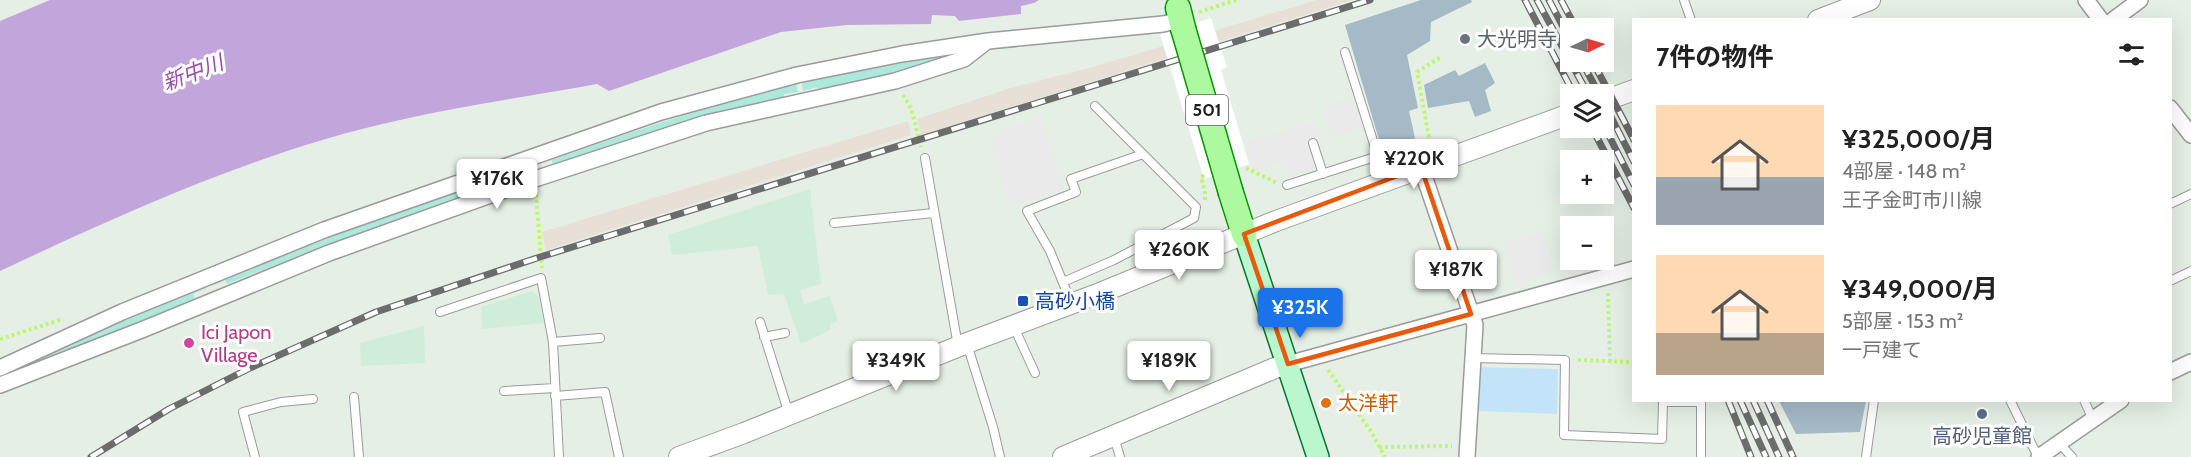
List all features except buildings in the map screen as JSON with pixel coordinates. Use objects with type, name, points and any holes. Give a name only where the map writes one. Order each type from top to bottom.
[{"type":"main road","name":"501","points":[[1183,13],[1231,193],[1318,457]]},
{"type":"street","points":[[1823,18],[1869,0]]},
{"type":"street","points":[[2086,0],[2100,18]]},
{"type":"street","points":[[2116,18],[2140,0]]},
{"type":"street","points":[[0,368],[123,312],[324,230],[661,112],[740,89],[828,68],[988,41],[1163,24],[1183,13]]},
{"type":"street","points":[[0,385],[329,253],[536,178],[706,123],[895,81],[964,59],[988,41]]},
{"type":"street","points":[[1614,97],[1632,91]]},
{"type":"street","points":[[679,457],[1244,234],[1385,180],[1560,118]]},
{"type":"street","points":[[2174,118],[2191,135]]},
{"type":"street","points":[[1421,167],[1475,330],[1467,451]]},
{"type":"street","points":[[1063,457],[1275,368],[1632,270]]},
{"type":"street","points":[[2172,369],[2191,362]]},
{"type":"street","points":[[2038,457],[2118,402]]},
{"type":"lane","points":[[1684,0],[1690,18]]},
{"type":"lane","points":[[1345,52],[1385,180]]},
{"type":"lane","points":[[1064,282],[1114,260],[1194,218],[1196,207],[1095,106]]},
{"type":"lane","points":[[1313,143],[1323,174]]},
{"type":"lane","points":[[1071,304],[1050,251],[1027,211],[1076,192],[1071,179],[1143,154]]},
{"type":"lane","points":[[1287,185],[1378,156]]},
{"type":"lane","points":[[925,158],[934,213],[963,344],[993,427],[1000,457]]},
{"type":"lane","points":[[2172,203],[2191,194]]},
{"type":"lane","points":[[834,223],[934,213]]},
{"type":"lane","points":[[2172,280],[2191,271]]},
{"type":"lane","points":[[440,312],[541,278],[553,342],[559,457]]},
{"type":"lane","points":[[760,322],[789,414]]},
{"type":"lane","points":[[1013,325],[1035,373]]},
{"type":"lane","points":[[764,337],[785,333]]},
{"type":"lane","points":[[553,342],[600,338]]},
{"type":"lane","points":[[1474,358],[1565,360],[1564,435],[1662,439],[1663,402],[1701,402],[1701,457]]},
{"type":"lane","points":[[504,392],[605,392],[619,457]]},
{"type":"lane","points":[[354,398],[359,457]]},
{"type":"lane","points":[[255,457],[243,412],[281,402],[313,399]]},
{"type":"lane","points":[[1866,457],[1874,402]]},
{"type":"lane","points":[[2011,402],[2038,457]]},
{"type":"lane","points":[[2085,402],[2093,420]]},
{"type":"lane","points":[[1113,436],[1120,457]]},
{"type":"lane","points":[[2059,443],[2072,457]]},
{"type":"path","points":[[1183,13],[1236,0]]},
{"type":"path","points":[[1430,143],[1417,72],[1441,57]]},
{"type":"path","points":[[895,81],[910,108],[925,158]]},
{"type":"path","points":[[1249,169],[1276,183]]},
{"type":"path","points":[[536,178],[541,278]]},
{"type":"path","points":[[1202,179],[1205,191],[1203,204]]},
{"type":"path","points":[[1607,290],[1610,361]]},
{"type":"path","points":[[0,339],[8,335]]},
{"type":"path","points":[[1565,360],[1632,362]]},
{"type":"path","points":[[1325,365],[1370,430],[1385,457]]},
{"type":"path","points":[[1378,447],[1467,451]]},
{"type":"highlighted area","points":[[1421,167],[1471,314],[1288,364],[1244,234]]},
{"type":"shaded area","points":[[1317,0],[1352,0],[921,135],[917,119],[1014,87],[1093,67]]},
{"type":"shaded area","points":[[1421,0],[1471,0],[1472,2],[1431,22],[1430,41],[1407,55],[1418,108],[1409,111],[1415,138],[1382,150],[1345,25]]},
{"type":"shaded area","points":[[963,54],[913,70],[818,92],[817,87],[803,91],[802,83],[822,78]]},
{"type":"shaded area","points":[[1485,63],[1495,83],[1485,90],[1491,111],[1475,117],[1469,101],[1428,108],[1424,85],[1455,70],[1459,76]]},
{"type":"shaded area","points":[[796,84],[798,92],[784,94],[785,98],[553,165],[552,160],[642,129],[703,109]]},
{"type":"shaded area","points":[[1352,97],[1363,127],[1333,137],[1322,107]]},
{"type":"shaded area","points":[[1039,118],[1064,189],[1014,205],[1006,196],[993,140],[1001,130]]},
{"type":"shaded area","points":[[908,121],[911,135],[546,250],[542,232]]},
{"type":"shaded area","points":[[1314,123],[1326,165],[1289,177],[1284,161],[1256,170],[1247,141]]},
{"type":"shaded area","points":[[527,168],[511,178],[512,180],[306,253],[227,284],[225,280],[212,286],[211,283],[359,226]]},
{"type":"shaded area","points":[[1540,232],[1553,272],[1517,284],[1504,244]]},
{"type":"shaded area","points":[[205,285],[207,288],[193,294],[195,298],[26,367],[26,365]]},
{"type":"shaded area","points":[[1479,367],[1558,369],[1557,414],[1476,411]]},
{"type":"shaded area","points":[[1780,402],[1866,402],[1860,432],[1796,434]]},
{"type":"green space","points":[[810,189],[821,284],[800,290],[804,304],[830,296],[838,321],[830,324],[830,330],[801,344],[784,294],[768,295],[758,246],[672,255],[668,235]]},
{"type":"green space","points":[[532,291],[539,297],[544,323],[482,329],[481,307]]},
{"type":"green space","points":[[424,326],[425,363],[361,366],[360,343]]},
{"type":"water","name":"新中川","points":[[50,0],[1039,0],[1021,6],[1021,14],[959,21],[955,16],[932,15],[931,24],[847,25],[781,32],[609,91],[597,84],[449,110],[348,133],[297,148],[196,184],[0,271],[0,21]]},
{"type":"pier","points":[[1211,18],[1227,67],[1221,70],[1249,164],[1204,179],[1160,34]]},
{"type":"railway","points":[[91,457],[169,409],[250,368],[376,312],[540,257],[1370,0]]},
{"type":"railway","points":[[1525,0],[1569,84]]},
{"type":"railway","points":[[1537,0],[1583,84]]},
{"type":"railway","points":[[1549,0],[1560,21]]},
{"type":"railway","points":[[1561,0],[1571,18]]},
{"type":"railway","points":[[1587,72],[1594,84]]},
{"type":"railway","points":[[1598,72],[1632,136]]},
{"type":"railway","points":[[1614,123],[1632,158]]},
{"type":"railway","points":[[1597,138],[1632,204]]},
{"type":"railway","points":[[1610,138],[1632,181]]},
{"type":"railway","points":[[1729,402],[1751,457]]},
{"type":"railway","points":[[1741,402],[1766,457]]},
{"type":"railway","points":[[1754,402],[1779,457]]},
{"type":"railway","points":[[1768,402],[1793,457]]},
{"type":"place","name":"大光明寺","points":[[1465,39]]},
{"type":"place","name":"高砂小橋","points":[[1023,301]]},
{"type":"place","name":"Ici Japon Village","points":[[189,343]]},
{"type":"place","name":"太洋軒","points":[[1326,403]]},
{"type":"place","name":"高砂児童館","points":[[1982,414]]}]
